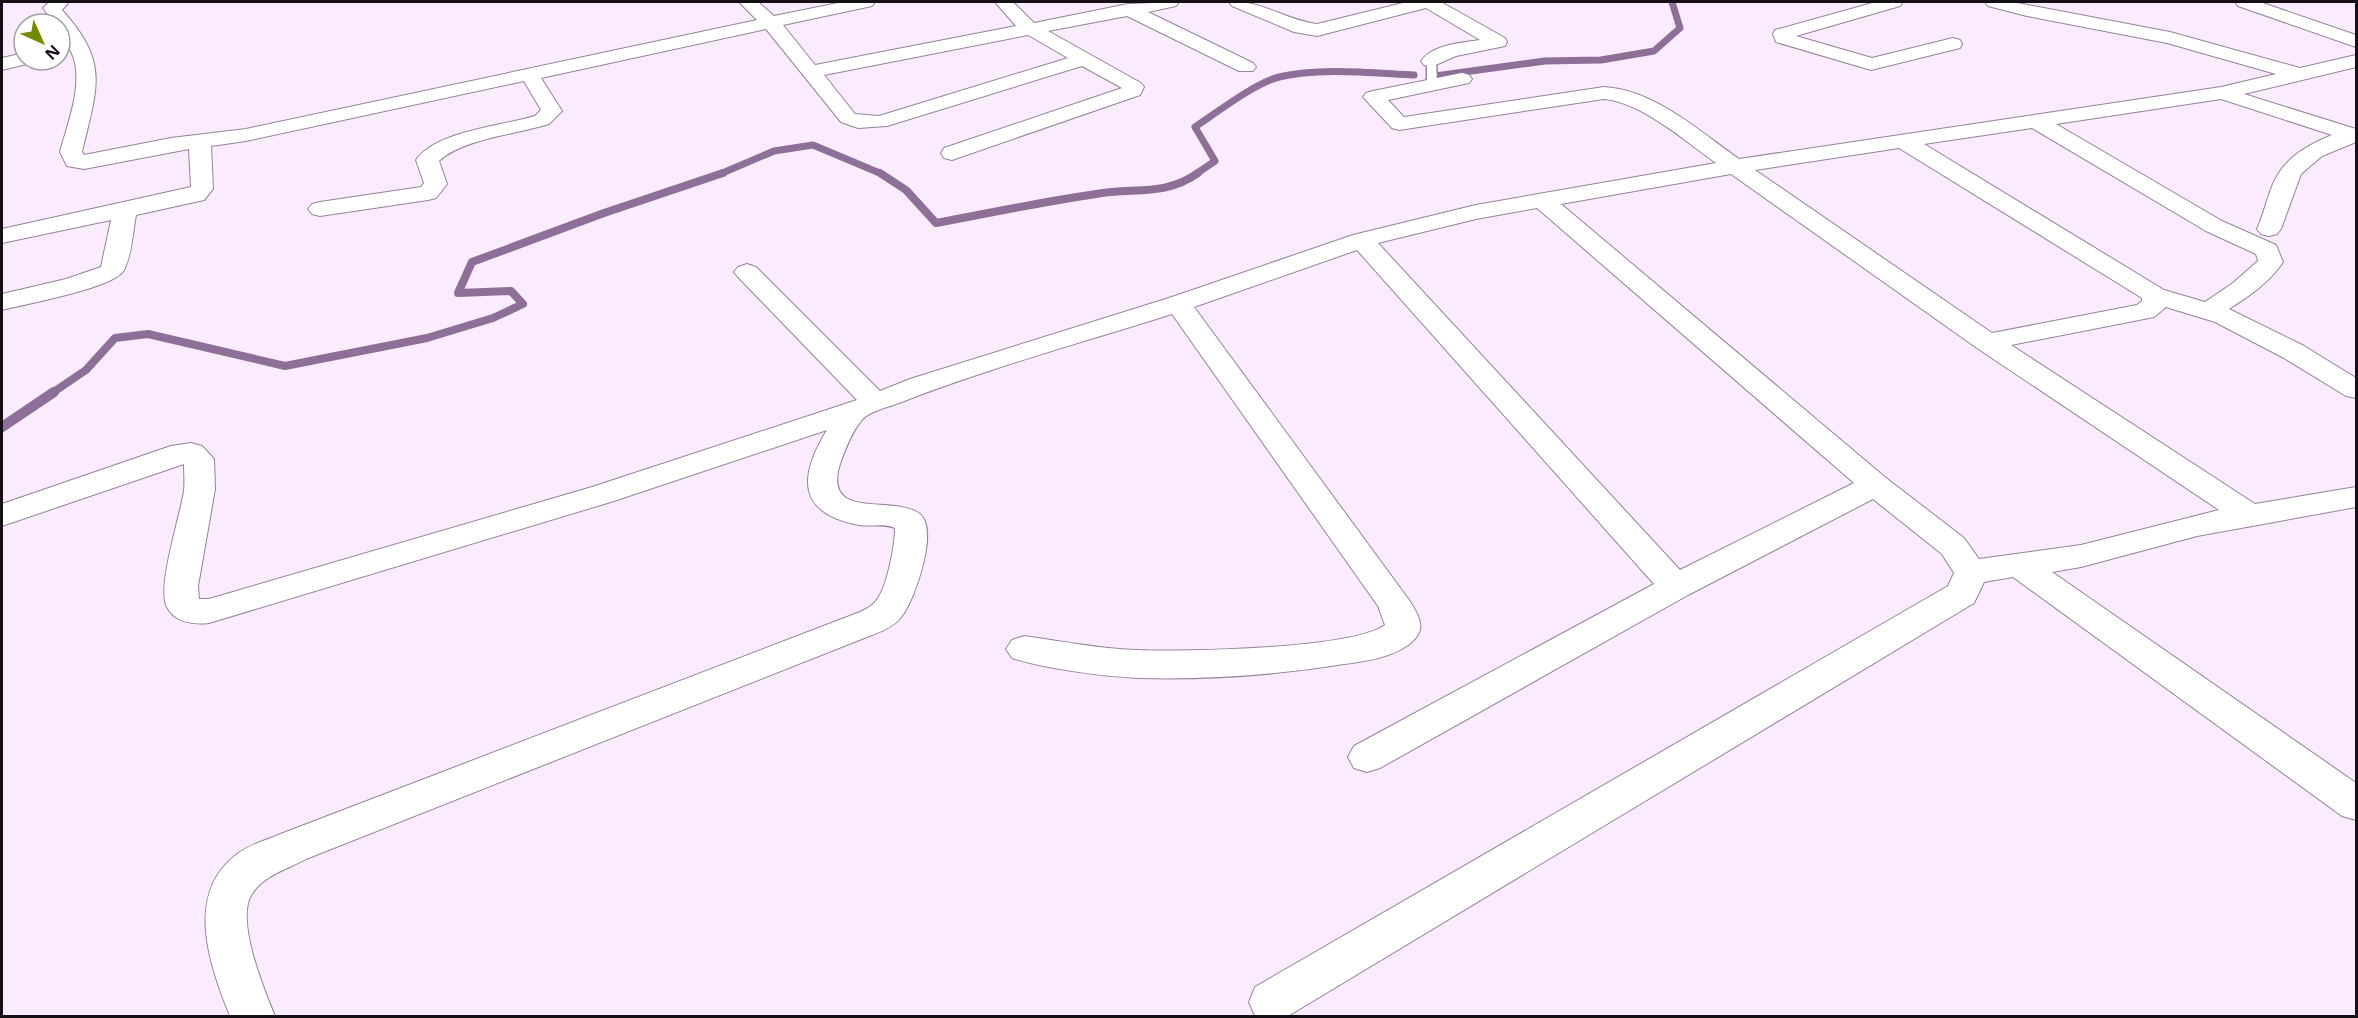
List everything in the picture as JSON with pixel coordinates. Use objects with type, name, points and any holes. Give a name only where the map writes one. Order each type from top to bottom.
[{"type":"street","points":[[60,2],[52,8],[53,12],[81,48],[86,66],[84,99],[72,152],[75,161],[95,161],[160,147],[246,135],[866,2]]},
{"type":"street","points":[[748,2],[770,21],[848,118],[868,123],[880,122],[1084,59]]},
{"type":"street","points":[[952,153],[1133,91],[1134,87],[1126,82],[1028,28],[1004,2]]},
{"type":"street","points":[[811,72],[1170,2]]},
{"type":"street","points":[[1238,2],[1301,28],[1317,30],[1427,2],[1497,42],[1450,51],[1431,61]]},
{"type":"street","points":[[1894,2],[1782,34],[1783,38],[1871,64],[1953,44]]},
{"type":"street","points":[[1994,2],[2052,8],[2299,74]]},
{"type":"street","points":[[2244,2],[2356,41]]},
{"type":"street","points":[[1128,9],[1246,67]]},
{"type":"street","points":[[72,50],[81,48]]},
{"type":"street","points":[[2,515],[171,456],[195,454],[199,459],[200,489],[181,594],[182,603],[189,610],[209,611],[603,494],[864,407],[920,385],[1178,304],[1362,240],[1476,212],[1736,166],[2221,93],[2356,61]]},
{"type":"street","points":[[2323,70],[2356,80]]},
{"type":"street","points":[[320,209],[428,193],[436,184],[427,160],[431,153],[456,143],[542,120],[552,111],[529,74]]},
{"type":"street","points":[[1462,79],[1373,98],[1399,124],[1604,93],[1619,94],[1636,100],[1736,166],[1987,342],[2247,514]]},
{"type":"street","points":[[2221,93],[2354,135]]},
{"type":"street","points":[[2034,120],[2214,226],[2267,250],[2271,262],[2257,278],[2209,311]]},
{"type":"street","points":[[2269,229],[2286,178],[2297,164],[2317,150],[2354,135]]},
{"type":"street","points":[[1905,142],[2155,295],[2224,316],[2294,352],[2356,390]]},
{"type":"street","points":[[2,236],[200,193],[202,189],[200,143]]},
{"type":"street","points":[[1543,201],[1875,484],[1953,546],[1971,572]]},
{"type":"street","points":[[2,302],[74,285],[110,272],[125,210]]},
{"type":"street","points":[[1362,240],[1676,587]]},
{"type":"street","points":[[747,272],[864,407]]},
{"type":"street","points":[[1987,342],[2145,311],[2155,304],[2155,295]]},
{"type":"street","points":[[1024,649],[1136,664],[1189,664],[1350,651],[1380,645],[1397,638],[1402,630],[1401,617],[1390,597],[1178,304]]},
{"type":"street","points":[[252,1017],[233,967],[225,909],[230,892],[249,868],[292,847],[840,634],[868,622],[889,609],[899,583],[911,536],[911,524],[906,519],[896,516],[858,514],[838,507],[827,498],[819,478],[827,456],[864,407]]},
{"type":"street","points":[[1367,757],[1676,587],[1875,484]]},
{"type":"street","points":[[1971,572],[2080,556],[2247,514],[2356,497]]},
{"type":"street","points":[[2019,565],[2356,804]]},
{"type":"street","points":[[1271,1002],[1962,594],[1971,572]]},
{"type":"lane","points":[[1431,61],[1432,85]]},
{"type":"waterway","points":[[1435,76],[1545,61],[1601,60],[1654,51],[1680,28],[1672,2]]},
{"type":"waterway","points":[[1196,174],[1215,161],[1195,127],[1269,80],[1295,74],[1328,71],[1414,75]]},
{"type":"waterway","points":[[720,174],[774,151],[813,145],[881,173]]},
{"type":"waterway","points":[[52,393],[86,370],[115,338],[148,334],[285,366],[427,338],[493,318],[523,304],[511,291],[458,293],[472,262],[604,213],[723,173]]},
{"type":"waterway","points":[[881,173],[906,190],[936,223],[1096,194],[1161,188],[1185,181],[1198,173]]},
{"type":"waterway","points":[[2,427],[54,392]]}]
